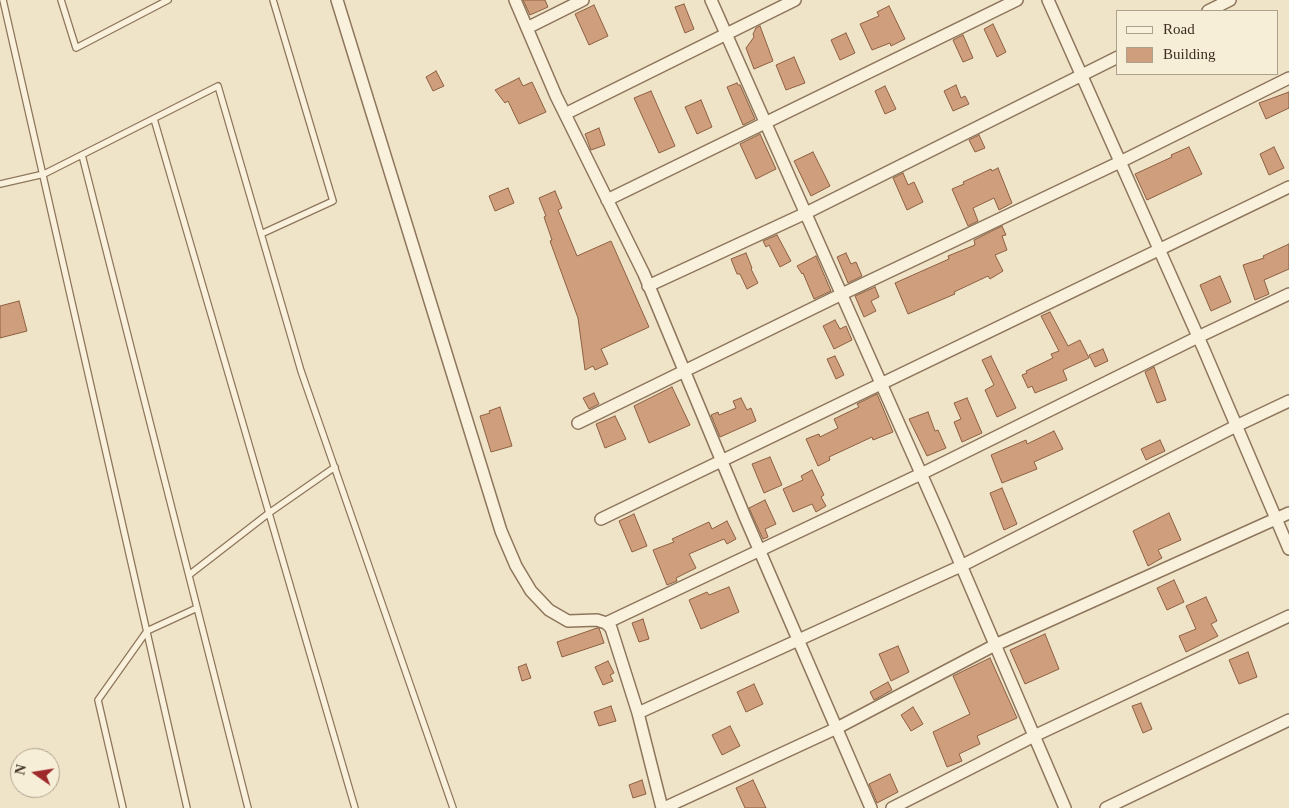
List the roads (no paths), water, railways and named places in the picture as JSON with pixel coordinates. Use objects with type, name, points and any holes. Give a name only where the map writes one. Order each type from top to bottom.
[{"type":"street","points":[[337,0],[501,531],[516,566],[531,591],[549,610],[568,621],[597,620],[606,623],[611,628],[638,713],[663,808],[837,728],[995,645],[1289,513]]},
{"type":"street","points":[[515,0],[566,114],[648,286],[871,808]]},
{"type":"street","points":[[527,28],[583,0]]},
{"type":"street","points":[[712,0],[882,384],[1064,808]]},
{"type":"street","points":[[566,114],[795,0]]},
{"type":"street","points":[[607,200],[1017,0]]},
{"type":"street","points":[[1048,0],[1198,337],[1289,549]]},
{"type":"street","points":[[1210,10],[1230,0]]},
{"type":"street","points":[[648,286],[806,213],[1116,58]]},
{"type":"street","points":[[578,423],[842,294],[1120,162],[1289,78]]},
{"type":"street","points":[[601,519],[1289,187]]},
{"type":"street","points":[[606,623],[921,474],[1289,294]]},
{"type":"street","points":[[638,713],[961,566],[1289,401]]},
{"type":"street","points":[[892,808],[1034,736],[1289,616]]},
{"type":"street","points":[[1106,808],[1289,720]]},
{"type":"lane","points":[[3,0],[187,808]]},
{"type":"lane","points":[[61,0],[76,48],[168,0]]},
{"type":"lane","points":[[261,234],[334,201],[272,0]]},
{"type":"lane","points":[[0,184],[44,174],[218,86],[301,370],[453,808]]},
{"type":"lane","points":[[154,119],[355,808]]},
{"type":"lane","points":[[82,155],[248,808]]},
{"type":"lane","points":[[189,575],[334,467]]},
{"type":"lane","points":[[123,808],[98,700],[147,631],[197,608]]}]
